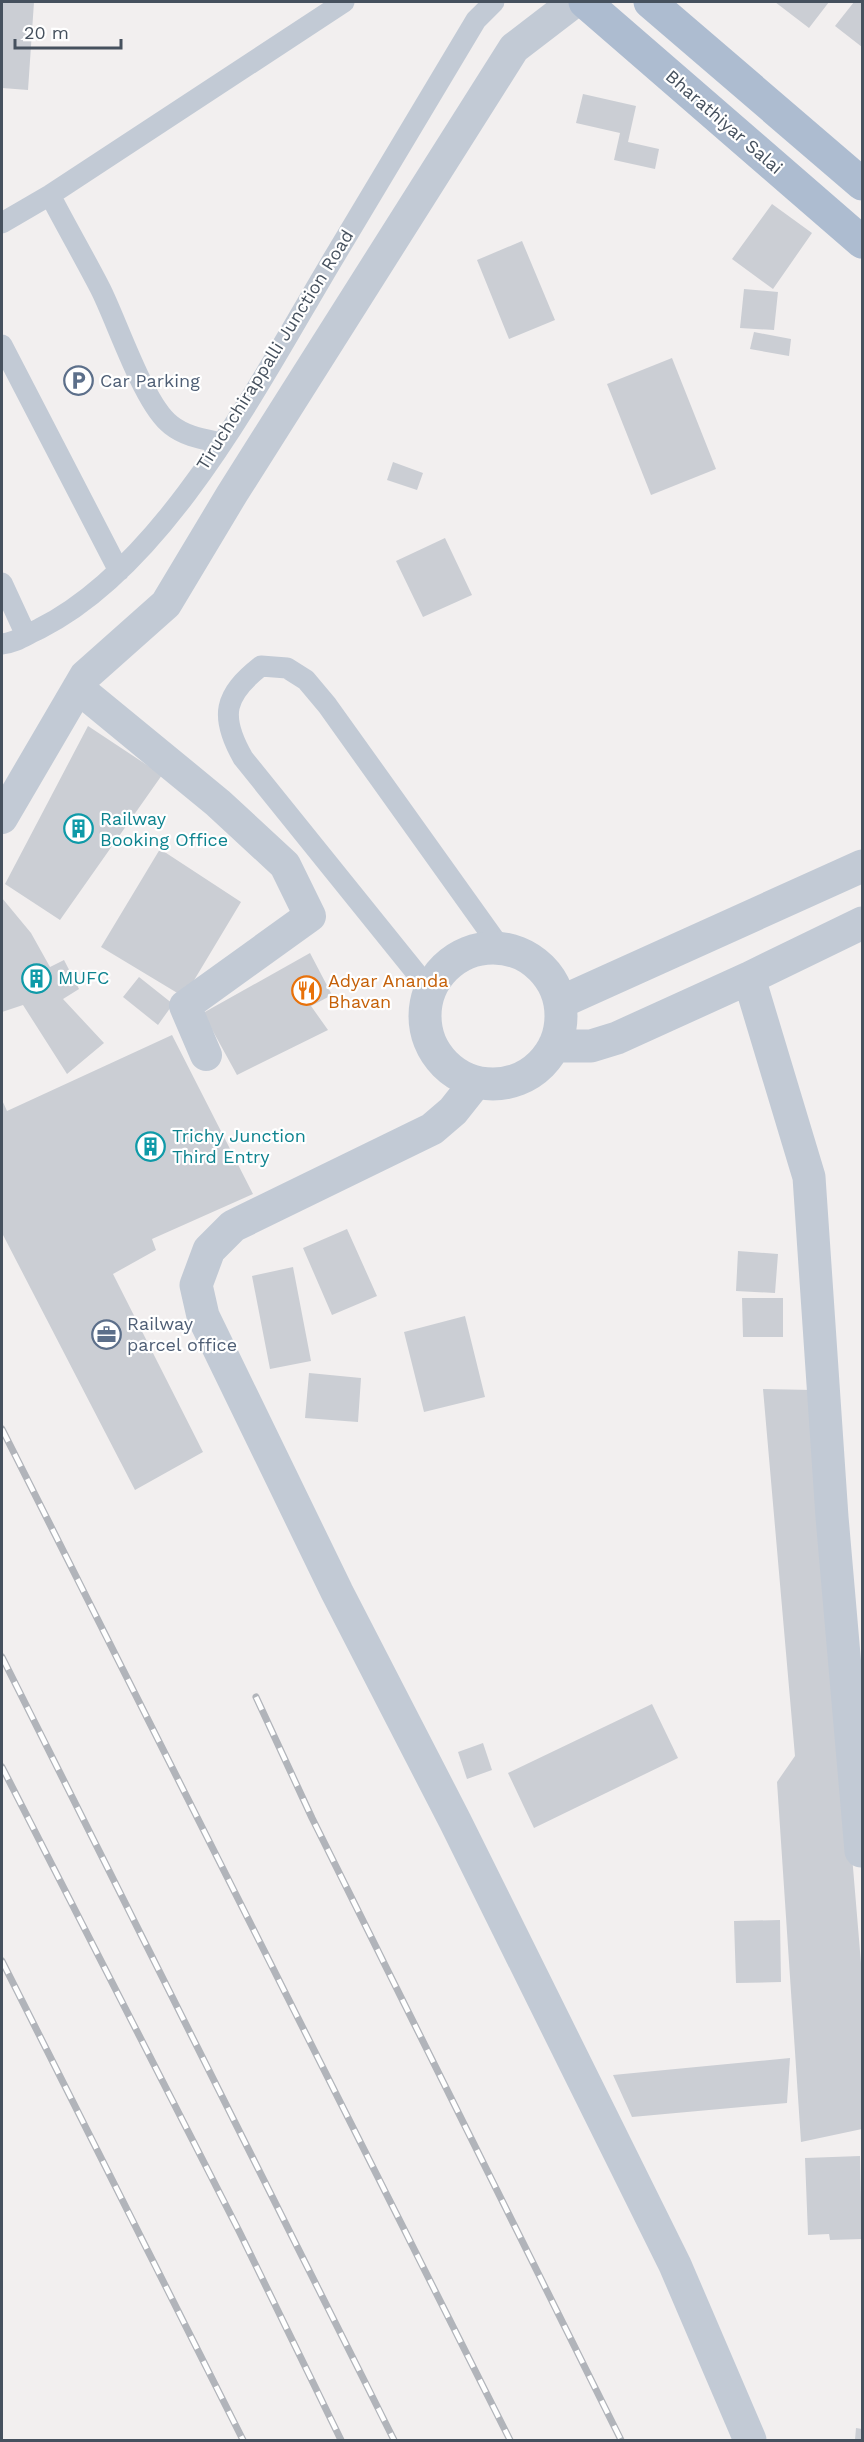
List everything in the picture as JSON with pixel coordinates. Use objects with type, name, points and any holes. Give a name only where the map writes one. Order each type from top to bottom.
[{"type":"main road","name":"Bharathiyar Salai","points":[[585,2],[862,242]]},
{"type":"main road","points":[[650,2],[862,184]]},
{"type":"street","points":[[2,819],[85,676],[166,604],[514,48],[574,2]]},
{"type":"street","points":[[78,688],[218,803],[285,865],[310,915],[185,1006],[206,1055]]},
{"type":"street","points":[[561,1002],[862,866]]},
{"type":"street","points":[[555,1046],[591,1046],[617,1038],[862,923]]},
{"type":"street","points":[[500,947],[521,952],[539,965],[552,982],[561,1002],[561,1024],[555,1046],[540,1065],[522,1078],[499,1084],[476,1082],[455,1072],[438,1056],[428,1034],[425,1011],[430,990],[441,972],[458,957],[478,949],[500,947]]},
{"type":"street","points":[[748,978],[809,1177],[832,1517],[861,1851]]},
{"type":"street","points":[[476,1082],[453,1111],[432,1129],[233,1226],[209,1250],[196,1285],[203,1316],[327,1570],[675,2265],[750,2440]]},
{"type":"lane","points":[[2,223],[50,195],[344,2]]},
{"type":"lane","name":"Tiruchchirappalli Junction Road","points":[[2,644],[11,644],[59,619],[119,571],[157,530],[222,443],[476,20],[494,2]]},
{"type":"lane","points":[[50,195],[99,286],[142,383],[155,406],[169,424],[190,436],[222,443]]},
{"type":"lane","points":[[2,345],[119,571]]},
{"type":"lane","points":[[2,583],[27,636]]},
{"type":"lane","points":[[430,990],[243,758],[231,737],[227,710],[240,682],[261,666],[287,668],[306,680],[327,705],[500,947]]},
{"type":"building","points":[[2,2],[34,2],[28,90],[2,88]]},
{"type":"building","points":[[775,2],[829,2],[809,28]]},
{"type":"building","points":[[854,2],[862,2],[862,47],[835,26]]},
{"type":"building","points":[[583,94],[636,106],[628,142],[659,149],[655,169],[614,160],[620,133],[576,123]]},
{"type":"building","points":[[772,204],[812,233],[773,289],[732,259]]},
{"type":"building","points":[[522,241],[555,320],[509,339],[477,260]]},
{"type":"building","points":[[744,289],[778,292],[774,330],[740,328]]},
{"type":"building","points":[[754,332],[791,339],[789,356],[750,349]]},
{"type":"building","points":[[672,358],[716,469],[651,495],[607,384]]},
{"type":"building","points":[[393,462],[423,473],[417,490],[387,480]]},
{"type":"building","points":[[445,538],[472,595],[423,617],[396,561]]},
{"type":"building","name":"Railway Booking Office","points":[[88,726],[162,775],[60,920],[5,884]]},
{"type":"building","points":[[160,849],[241,902],[184,997],[101,947]]},
{"type":"building","name":"MUFC","points":[[2,898],[31,933],[50,967],[64,960],[79,989],[63,999],[104,1043],[67,1074],[23,1005],[2,1012]]},
{"type":"building","points":[[310,953],[332,995],[311,1006],[328,1030],[237,1075],[203,1013]]},
{"type":"building","points":[[139,977],[173,1004],[158,1025],[123,997]]},
{"type":"building","points":[[172,1035],[253,1194],[152,1239],[156,1250],[113,1274],[203,1452],[135,1490],[2,1233],[2,1100],[7,1111]]},
{"type":"building","points":[[347,1229],[377,1296],[332,1315],[303,1248]]},
{"type":"building","points":[[738,1251],[778,1254],[775,1293],[736,1291]]},
{"type":"building","points":[[293,1267],[311,1361],[270,1369],[252,1276]]},
{"type":"building","points":[[742,1298],[783,1298],[783,1337],[743,1337]]},
{"type":"building","points":[[465,1316],[485,1397],[424,1412],[404,1332]]},
{"type":"building","points":[[309,1373],[361,1378],[358,1422],[305,1418]]},
{"type":"building","points":[[763,1389],[813,1390],[862,1975],[862,2129],[801,2142],[777,1782],[795,1756]]},
{"type":"building","points":[[652,1704],[678,1758],[534,1828],[508,1773]]},
{"type":"building","points":[[483,1743],[492,1770],[467,1779],[458,1752]]},
{"type":"building","points":[[780,1920],[781,1982],[736,1983],[734,1921]]},
{"type":"building","points":[[790,2058],[787,2103],[632,2117],[613,2075]]},
{"type":"building","points":[[860,2156],[862,2239],[830,2240],[829,2234],[808,2235],[805,2158]]},
{"type":"building","points":[[856,2428],[862,2429],[862,2440],[855,2440]]},
{"type":"railway","points":[[2,1429],[510,2440]]},
{"type":"railway","points":[[2,1657],[394,2440]]},
{"type":"railway","points":[[256,1697],[312,1818],[621,2440]]},
{"type":"railway","points":[[2,1767],[239,2231],[341,2440]]},
{"type":"railway","points":[[2,1961],[243,2440]]},
{"type":"place","name":"Car Parking","points":[[79,381]]},
{"type":"place","name":"Railway Booking Office","points":[[79,829]]},
{"type":"place","name":"MUFC","points":[[37,978]]},
{"type":"place","name":"Adyar Ananda Bhavan","points":[[307,991]]},
{"type":"place","name":"Trichy Junction Third Entry","points":[[151,1146]]},
{"type":"place","name":"Railway parcel office","points":[[106,1334]]}]
